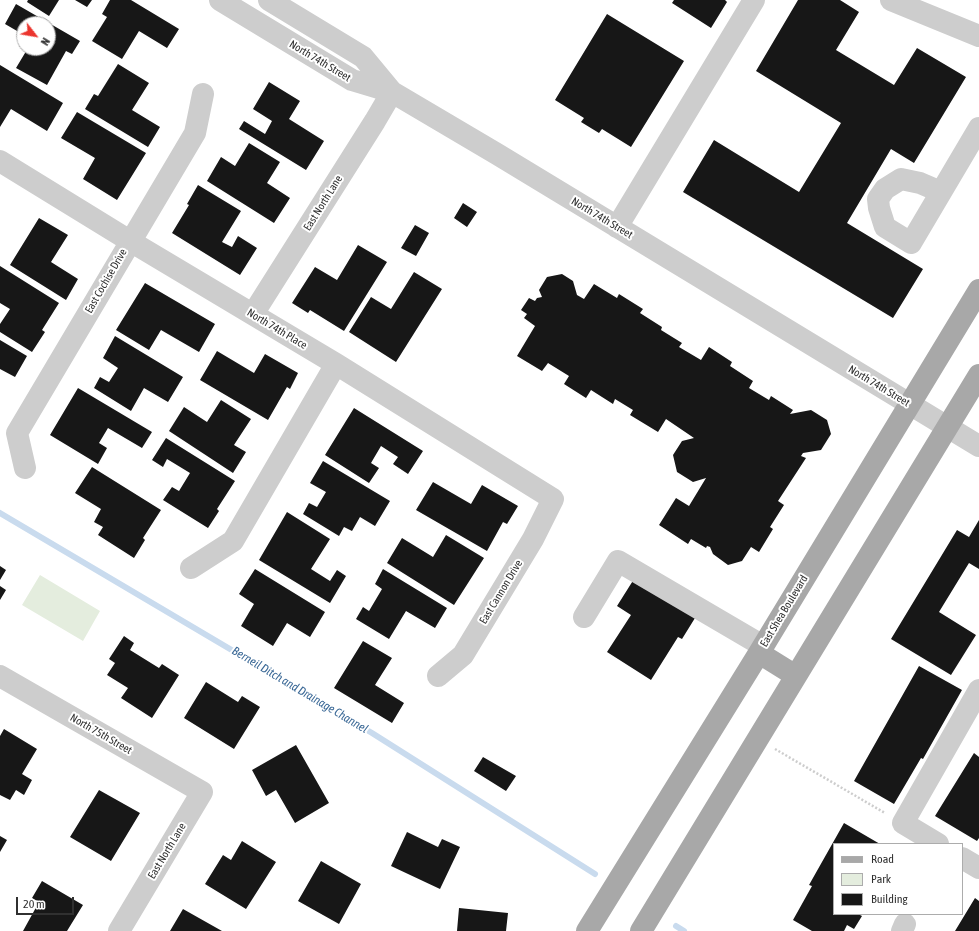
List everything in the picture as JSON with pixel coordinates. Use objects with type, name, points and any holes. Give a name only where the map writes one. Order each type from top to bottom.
[{"type":"main road","name":"East Shea Boulevard","points":[[587,931],[761,649],[979,290]]},
{"type":"main road","points":[[641,931],[979,375]]},
{"type":"main road","points":[[761,649],[796,676]]},
{"type":"street","name":"North 74th Street","points":[[220,0],[352,80],[392,92],[979,446]]},
{"type":"street","points":[[269,0],[363,57],[392,92]]},
{"type":"street","points":[[617,227],[754,0]]},
{"type":"street","points":[[891,0],[979,36]]},
{"type":"street","name":"East North Lane","points":[[253,314],[392,92]]},
{"type":"street","name":"East Cochise Drive","points":[[25,468],[17,433],[195,133],[203,94]]},
{"type":"street","points":[[941,192],[979,128]]},
{"type":"street","name":"North 74th Place","points":[[0,161],[130,241],[336,364],[553,499]]},
{"type":"street","points":[[191,568],[233,542],[336,364]]},
{"type":"street","name":"East Cannon Drive","points":[[438,676],[463,655],[533,539],[553,499]]},
{"type":"street","points":[[584,617],[618,561],[761,649]]},
{"type":"street","name":"North 75th Street","points":[[0,676],[202,792]]},
{"type":"street","points":[[936,843],[903,823],[979,690]]},
{"type":"street","name":"East North Lane","points":[[119,931],[202,792]]},
{"type":"street","points":[[963,859],[979,868]]},
{"type":"path","points":[[758,739],[903,823]]},
{"type":"green space","points":[[40,575],[100,611],[83,641],[22,605]]},
{"type":"building","points":[[28,0],[59,0],[49,16],[27,2]]},
{"type":"building","points":[[75,0],[92,0],[87,7]]},
{"type":"building","points":[[110,0],[131,0],[179,29],[167,48],[139,31],[122,59],[92,41],[107,17],[102,14]]},
{"type":"building","points":[[674,0],[725,0],[727,2],[711,28],[672,3]]},
{"type":"building","points":[[798,0],[840,0],[859,12],[836,50],[894,85],[917,48],[966,77],[914,163],[891,149],[847,223],[923,269],[893,318],[683,192],[714,140],[799,192],[841,123],[756,71]]},
{"type":"building","points":[[16,4],[37,16],[16,16],[16,30],[5,24]]},
{"type":"building","points":[[607,14],[684,61],[631,147],[602,129],[599,133],[581,122],[584,118],[555,100]]},
{"type":"building","points":[[56,27],[80,41],[72,54],[66,51],[47,85],[16,68],[23,56],[56,56]]},
{"type":"building","points":[[118,64],[149,83],[132,110],[160,127],[148,147],[85,109],[94,94],[98,96]]},
{"type":"building","points":[[0,65],[63,103],[47,131],[11,109],[0,127]]},
{"type":"building","points":[[269,82],[300,101],[289,119],[324,141],[306,170],[239,129],[244,121],[265,134],[272,121],[253,109]]},
{"type":"building","points":[[77,112],[146,153],[117,200],[83,179],[95,158],[61,138]]},
{"type":"building","points":[[249,143],[280,162],[267,183],[290,198],[274,223],[207,181],[221,157],[235,166]]},
{"type":"building","points":[[198,185],[241,211],[222,242],[232,247],[238,236],[257,248],[240,275],[172,233],[189,205],[187,204]]},
{"type":"building","points":[[463,203],[477,212],[467,227],[454,218]]},
{"type":"building","points":[[39,218],[68,235],[51,262],[78,279],[66,300],[10,265]]},
{"type":"building","points":[[415,225],[429,233],[416,256],[401,248]]},
{"type":"building","points":[[358,245],[387,262],[344,331],[310,310],[308,313],[292,303],[315,267],[337,280]]},
{"type":"building","points":[[0,266],[59,303],[42,330],[45,332],[32,352],[0,332],[0,324],[10,309],[0,303]]},
{"type":"building","points":[[414,272],[442,289],[396,362],[349,332],[371,297],[391,309]]},
{"type":"building","points":[[562,274],[573,281],[577,295],[584,299],[594,284],[617,298],[619,294],[643,309],[640,313],[662,327],[661,330],[682,343],[679,347],[701,360],[709,347],[732,362],[730,366],[753,381],[749,388],[769,400],[771,396],[793,410],[790,414],[811,410],[827,420],[831,434],[821,450],[803,453],[801,456],[806,458],[778,501],[784,505],[770,527],[773,529],[759,552],[751,547],[742,561],[728,565],[713,554],[710,547],[707,546],[706,548],[691,539],[688,544],[659,525],[676,498],[689,506],[706,478],[693,482],[677,472],[673,455],[682,441],[694,438],[666,419],[658,432],[630,415],[633,410],[615,399],[613,404],[591,390],[586,398],[564,384],[569,376],[548,363],[542,371],[517,356],[535,326],[524,318],[527,314],[521,310],[529,298],[535,301],[537,298],[542,297],[539,290],[547,277]]},
{"type":"building","points":[[145,283],[215,324],[199,352],[161,330],[149,350],[116,330]]},
{"type":"building","points":[[115,336],[183,377],[168,402],[144,388],[131,411],[94,388],[100,377],[109,382],[118,368],[103,358]]},
{"type":"building","points":[[0,340],[27,356],[15,377],[0,369]]},
{"type":"building","points":[[217,351],[254,373],[265,354],[298,373],[290,389],[287,387],[268,420],[200,380]]},
{"type":"building","points":[[78,388],[152,432],[142,448],[108,428],[99,443],[107,448],[98,464],[50,435]]},
{"type":"building","points":[[221,400],[251,419],[234,445],[246,452],[233,473],[169,431],[184,407],[207,422]]},
{"type":"building","points":[[354,408],[423,451],[408,474],[393,464],[398,457],[381,446],[371,463],[379,468],[369,483],[325,455]]},
{"type":"building","points":[[166,438],[235,481],[217,509],[219,511],[208,528],[163,500],[172,487],[179,491],[190,473],[167,459],[163,467],[152,460]]},
{"type":"building","points":[[323,461],[390,501],[375,526],[360,517],[352,531],[344,527],[339,536],[303,514],[309,503],[317,507],[326,492],[310,483]]},
{"type":"building","points":[[92,467],[161,510],[143,538],[145,540],[134,558],[98,535],[103,527],[94,522],[101,509],[75,493]]},
{"type":"building","points":[[433,482],[471,504],[482,485],[518,506],[507,524],[503,522],[487,551],[416,510]]},
{"type":"building","points":[[287,512],[330,539],[311,569],[330,581],[337,570],[346,576],[330,603],[259,560]]},
{"type":"building","points":[[979,520],[979,569],[969,563],[939,612],[976,635],[951,675],[891,639],[957,530],[969,537]]},
{"type":"building","points":[[446,535],[484,558],[454,605],[387,563],[402,538],[433,557]]},
{"type":"building","points":[[0,566],[6,570],[0,580]]},
{"type":"building","points":[[255,569],[325,612],[310,637],[287,623],[273,646],[241,626],[254,604],[239,594]]},
{"type":"building","points":[[383,569],[447,608],[435,628],[406,611],[389,639],[356,619],[363,607],[369,611],[382,589],[375,584]]},
{"type":"building","points":[[634,579],[695,618],[682,639],[678,637],[651,680],[607,652],[631,615],[617,606]]},
{"type":"building","points":[[0,586],[6,590],[0,600]]},
{"type":"building","points":[[124,636],[134,643],[130,650],[159,668],[162,664],[179,675],[152,718],[121,698],[128,688],[107,675],[115,663],[109,659]]},
{"type":"building","points":[[363,641],[392,658],[375,685],[404,703],[392,723],[334,688]]},
{"type":"building","points":[[919,666],[962,690],[923,759],[921,758],[894,804],[854,781]]},
{"type":"building","points":[[206,682],[238,702],[242,696],[260,707],[234,749],[184,718]]},
{"type":"building","points":[[4,729],[37,749],[22,774],[32,780],[24,795],[16,790],[10,800],[0,795],[0,736]]},
{"type":"building","points":[[296,745],[329,803],[295,823],[276,790],[266,796],[252,770]]},
{"type":"building","points":[[974,753],[979,757],[979,838],[977,841],[935,816]]},
{"type":"building","points":[[483,757],[516,776],[506,791],[474,771]]},
{"type":"building","points":[[99,790],[140,813],[111,861],[70,837]]},
{"type":"building","points":[[844,823],[878,843],[833,843],[833,915],[862,916],[854,929],[847,925],[844,931],[812,931],[793,920],[812,886],[809,885]]},
{"type":"building","points":[[407,832],[438,847],[442,839],[460,847],[440,889],[391,866]]},
{"type":"building","points":[[0,836],[7,840],[0,852]]},
{"type":"building","points":[[242,841],[276,862],[246,909],[205,884],[223,855],[231,860]]},
{"type":"building","points":[[321,861],[361,884],[339,924],[298,901]]},
{"type":"building","points":[[42,881],[83,905],[67,931],[23,931],[39,902],[32,898]]},
{"type":"building","points":[[975,898],[979,901],[979,931],[955,931]]},
{"type":"building","points":[[459,908],[508,913],[506,931],[457,931]]},
{"type":"building","points":[[183,909],[222,931],[170,931]]},
{"type":"waterway","name":"Berneil Ditch and Drainage Channel","points":[[0,513],[372,733],[595,874]]},
{"type":"waterway","points":[[676,926],[684,931]]}]
